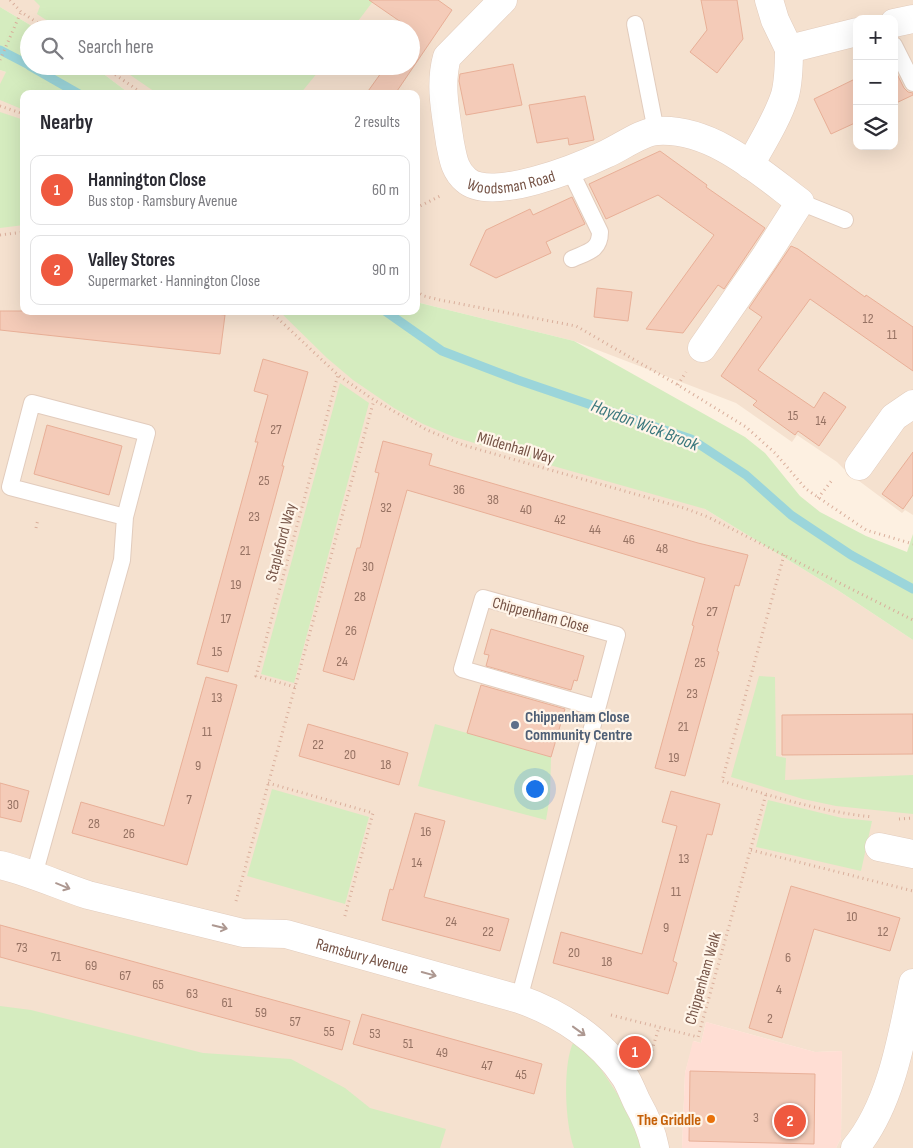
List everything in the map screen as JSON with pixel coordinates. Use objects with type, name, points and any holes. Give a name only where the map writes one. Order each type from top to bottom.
[{"type":"street","name":"Woodsman Road","points":[[503,0],[447,57],[443,76],[454,165],[467,182],[493,189],[514,187],[604,155],[656,131],[686,133],[706,140],[750,165],[800,202]]},
{"type":"street","points":[[750,165],[780,108],[788,81],[789,48],[775,20],[769,0]]},
{"type":"street","points":[[898,22],[913,20]]},
{"type":"street","points":[[789,48],[853,33]]},
{"type":"street","points":[[702,348],[765,257],[800,202]]},
{"type":"street","points":[[859,466],[894,417],[913,404]]},
{"type":"street","points":[[879,847],[913,854]]},
{"type":"street","name":"Ramsbury Avenue","points":[[0,865],[34,875],[88,895],[243,933],[286,934],[539,1006],[572,1025],[606,1053],[625,1078],[645,1116],[655,1148]]},
{"type":"street","points":[[855,1148],[875,1118],[905,1055],[913,983]]},
{"type":"lane","points":[[635,24],[656,131]]},
{"type":"lane","points":[[898,53],[913,83]]},
{"type":"lane","points":[[569,168],[600,232],[600,241],[597,247],[572,259]]},
{"type":"lane","points":[[800,202],[845,220]]},
{"type":"lane","points":[[34,875],[122,560],[125,518],[148,433],[32,403],[10,487],[125,518]]},
{"type":"lane","name":"Chippenham Close","points":[[518,999],[617,635],[483,598],[462,669],[597,708]]},
{"type":"path","points":[[10,0],[21,12],[33,20]]},
{"type":"path","points":[[0,60],[21,12]]},
{"type":"path","points":[[116,75],[137,90]]},
{"type":"path","points":[[0,106],[20,113]]},
{"type":"path","points":[[0,235],[20,232]]},
{"type":"path","points":[[420,294],[440,300],[576,326],[678,384],[746,427],[775,453],[806,489],[866,530],[913,544]]},
{"type":"path","name":"Mildenhall Way","points":[[274,315],[338,375],[374,400],[427,430],[463,445],[684,508],[708,517],[913,620]]},
{"type":"path","name":"Stapleford Way","points":[[295,687],[256,676],[338,375]]},
{"type":"path","points":[[228,929],[374,400]]},
{"type":"path","points":[[784,555],[722,781],[848,815],[876,818]]},
{"type":"path","points":[[268,783],[374,813],[336,948]]},
{"type":"path","name":"Chippenham Walk","points":[[572,1025],[584,1008],[698,1037],[766,794]]},
{"type":"path","points":[[894,820],[913,818]]},
{"type":"path","points":[[750,850],[913,891]]},
{"type":"shaded area","points":[[0,0],[913,0],[913,515],[905,510],[902,513],[847,472],[837,462],[797,435],[792,442],[736,403],[574,341],[420,303],[420,90],[125,90],[105,75],[420,75],[420,20],[22,20],[0,7]]},
{"type":"shaded area","points":[[0,70],[6,72],[21,90],[20,315],[312,315],[705,509],[839,591],[913,640],[913,1148],[836,1148],[841,1138],[842,1051],[815,1052],[706,1022],[701,1043],[694,1041],[685,1073],[682,1148],[0,1148]]},
{"type":"shaded area","points":[[706,1022],[815,1052],[842,1051],[841,1138],[836,1148],[682,1148],[685,1073],[693,1041],[701,1043]]},
{"type":"green space","points":[[34,0],[374,0],[359,20],[46,20],[37,14],[40,6]]},
{"type":"green space","points":[[0,7],[22,20],[20,20],[20,75],[105,75],[125,90],[20,90],[20,108],[0,100],[0,84],[6,72],[0,70]]},
{"type":"green space","points":[[130,75],[316,75],[303,90],[152,90]]},
{"type":"green space","points":[[0,112],[20,119],[20,226],[0,228]]},
{"type":"green space","points":[[420,303],[574,341],[745,437],[765,453],[800,496],[820,512],[866,536],[907,552],[913,534],[913,640],[839,591],[705,509],[454,437],[423,424],[394,408],[353,380],[327,358],[283,315],[420,315]]},
{"type":"green space","points":[[340,383],[369,403],[294,683],[261,674]]},
{"type":"green space","points":[[759,676],[775,677],[776,756],[786,758],[785,780],[913,775],[913,814],[836,806],[803,799],[731,777]]},
{"type":"green space","points":[[435,724],[551,757],[550,797],[546,820],[418,786]]},
{"type":"green space","points":[[272,789],[369,817],[345,904],[247,876]]},
{"type":"green space","points":[[768,800],[842,818],[872,821],[861,871],[756,847]]},
{"type":"green space","points":[[0,1006],[31,1010],[203,1053],[291,1059],[345,1088],[370,1108],[446,1129],[440,1148],[0,1148]]},
{"type":"green space","points":[[574,1041],[591,1054],[620,1098],[637,1126],[644,1148],[574,1148],[567,1110],[566,1078],[570,1051]]},
{"type":"building","points":[[369,0],[438,0],[452,10],[420,57],[420,20],[398,20]]},
{"type":"building","points":[[701,0],[737,0],[743,39],[717,73],[690,52],[707,30]]},
{"type":"building","points":[[513,64],[522,105],[466,115],[459,81],[460,74]]},
{"type":"building","points":[[380,75],[408,75],[398,90],[369,90]]},
{"type":"building","points":[[898,76],[904,88],[908,92],[913,93],[913,95],[898,102]]},
{"type":"building","points":[[853,80],[853,124],[831,134],[814,99]]},
{"type":"building","points":[[585,96],[594,140],[569,145],[568,138],[537,143],[529,105]]},
{"type":"building","points":[[660,151],[707,185],[706,187],[765,228],[724,289],[718,285],[683,333],[646,329],[714,235],[658,195],[606,219],[589,184]]},
{"type":"building","points":[[572,197],[585,224],[546,242],[551,253],[496,278],[470,265],[486,230],[530,209],[533,215]]},
{"type":"building","points":[[791,246],[798,249],[865,297],[866,295],[913,327],[913,371],[810,299],[758,370],[814,408],[824,392],[846,407],[819,446],[798,431],[795,435],[753,405],[757,401],[721,376],[762,317],[749,308]]},
{"type":"building","points":[[597,288],[632,292],[628,321],[594,317]]},
{"type":"building","points":[[0,311],[20,311],[20,315],[225,315],[220,354],[0,330]]},
{"type":"building","points":[[263,359],[308,372],[228,672],[197,664],[258,442],[255,442],[268,395],[254,391]]},
{"type":"building","points":[[47,425],[122,446],[109,495],[34,474]]},
{"type":"building","points":[[383,441],[432,454],[429,465],[698,543],[748,555],[739,586],[735,585],[685,776],[655,768],[694,626],[692,625],[705,578],[407,490],[354,680],[323,671],[357,548],[360,548],[379,473],[375,472]]},
{"type":"building","points":[[913,452],[913,495],[903,509],[882,494]]},
{"type":"building","points":[[491,629],[584,656],[577,681],[574,680],[571,690],[486,666],[489,655],[484,654]]},
{"type":"building","points":[[206,677],[237,685],[187,865],[72,833],[81,802],[164,826]]},
{"type":"building","name":"Chippenham Close Community Centre","points":[[481,685],[565,709],[551,757],[467,733]]},
{"type":"building","points":[[913,714],[913,754],[782,755],[782,715]]},
{"type":"building","points":[[308,724],[408,753],[399,785],[299,756]]},
{"type":"building","points":[[0,783],[29,791],[21,822],[0,817]]},
{"type":"building","points":[[671,791],[720,804],[712,835],[707,834],[673,961],[677,963],[668,994],[553,963],[561,932],[642,954],[677,826],[662,822]]},
{"type":"building","points":[[415,813],[445,821],[424,897],[509,919],[500,951],[382,920],[390,889],[393,890]]},
{"type":"building","points":[[791,886],[900,918],[890,951],[814,929],[782,1038],[749,1028]]},
{"type":"building","points":[[0,925],[350,1021],[342,1050],[0,957]]},
{"type":"building","points":[[362,1014],[542,1064],[534,1094],[353,1044]]},
{"type":"building","points":[[690,1071],[815,1074],[814,1144],[689,1141]]},
{"type":"waterway","name":"Haydon Wick Brook","points":[[0,50],[20,60]]},
{"type":"waterway","name":"Haydon Wick Brook","points":[[46,75],[72,90]]},
{"type":"waterway","name":"Haydon Wick Brook","points":[[391,315],[442,351],[518,380],[691,439],[746,475],[791,515],[851,555],[913,589]]},
{"type":"place","name":"Chippenham Close Community Centre","points":[[515,725]]},
{"type":"place","name":"Hannington Close","points":[[635,1052]]},
{"type":"place","name":"The Griddle","points":[[711,1119]]},
{"type":"place","name":"Valley Stores","points":[[790,1121]]}]
